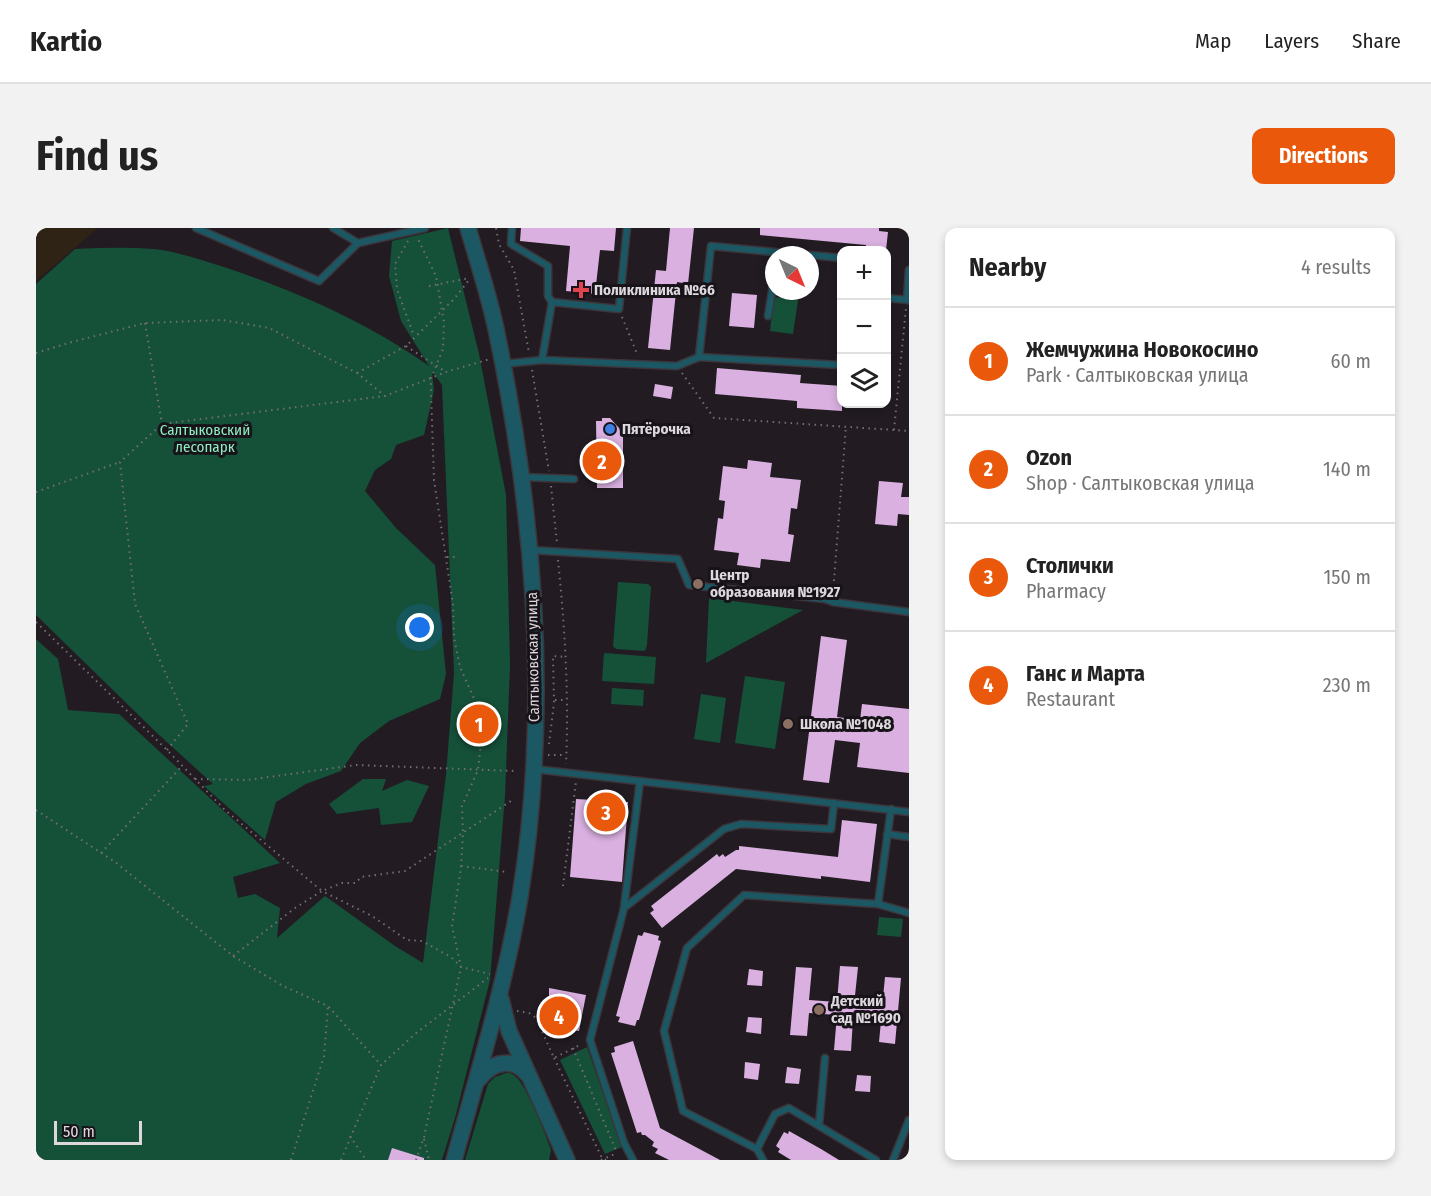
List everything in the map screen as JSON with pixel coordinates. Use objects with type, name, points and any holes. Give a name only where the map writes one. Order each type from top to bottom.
[{"type":"street","name":"Салтыковская улица","points":[[454,1160],[503,981],[539,770],[536,657],[529,550],[521,477],[496,362],[497,332],[468,228]]},
{"type":"street","points":[[503,981],[501,1000],[505,1020],[567,1160]]},
{"type":"street","points":[[474,1086],[488,1069],[499,1063],[511,1063],[525,1071],[537,1090]]},
{"type":"street","points":[[559,1142],[561,1160]]},
{"type":"lane","points":[[196,228],[319,281],[357,243],[425,228]]},
{"type":"lane","points":[[333,228],[357,243]]},
{"type":"lane","points":[[513,228],[511,244],[548,266],[548,296],[552,302],[542,360]]},
{"type":"lane","points":[[552,302],[619,309],[627,228]]},
{"type":"lane","points":[[699,357],[711,246],[765,252]]},
{"type":"lane","points":[[819,256],[837,258]]},
{"type":"lane","points":[[891,298],[908,300],[909,270]]},
{"type":"lane","points":[[768,316],[771,300]]},
{"type":"lane","points":[[496,362],[542,360],[677,366],[699,357],[840,366],[842,354]]},
{"type":"lane","points":[[521,477],[574,479]]},
{"type":"lane","points":[[529,550],[678,559],[689,585],[825,599],[909,612]]},
{"type":"lane","points":[[539,770],[909,812]]},
{"type":"lane","points":[[633,1160],[624,1143],[590,1040],[624,908],[640,781]]},
{"type":"lane","points":[[624,908],[724,829],[741,824],[831,829],[834,803]]},
{"type":"lane","points":[[878,904],[891,809]]},
{"type":"lane","points":[[887,834],[909,837]]},
{"type":"lane","points":[[763,1160],[757,1149],[683,1111],[664,1031],[687,948],[744,896],[878,904],[909,913]]},
{"type":"lane","points":[[819,1125],[825,1058]]},
{"type":"lane","points":[[757,1149],[775,1114],[789,1108],[876,1160]]},
{"type":"lane","points":[[893,1160],[909,1120]]},
{"type":"path","points":[[496,228],[499,244],[514,270],[550,478],[566,657],[565,773]]},
{"type":"path","points":[[414,231],[436,276],[444,322],[443,349],[431,378],[434,480],[437,512],[443,533],[453,604],[454,638],[460,667],[476,703],[482,734],[478,770],[462,806],[461,866],[452,927],[462,967],[424,1137],[416,1160]]},
{"type":"path","points":[[414,231],[395,264],[397,288],[414,338]]},
{"type":"path","points":[[357,373],[406,346],[442,311],[470,278],[429,286]]},
{"type":"path","points":[[894,430],[908,300]]},
{"type":"path","points":[[619,309],[641,365]]},
{"type":"path","points":[[36,353],[145,323],[222,320],[269,328],[357,373],[385,396]]},
{"type":"path","points":[[145,323],[162,424]]},
{"type":"path","points":[[406,346],[446,372]]},
{"type":"path","points":[[36,492],[120,462],[162,424],[385,396],[446,372],[496,362]]},
{"type":"path","points":[[677,366],[714,418],[909,431]]},
{"type":"path","points":[[833,602],[846,426]]},
{"type":"path","points":[[120,462],[135,604],[188,724],[167,750]]},
{"type":"path","points":[[446,557],[456,557]]},
{"type":"path","points":[[36,622],[225,810],[322,891],[372,916],[407,940],[422,941],[451,957],[462,967],[493,975],[415,1034],[381,1065],[341,1160]]},
{"type":"path","points":[[549,744],[554,700],[553,656],[566,657]]},
{"type":"path","points":[[554,700],[567,700]]},
{"type":"path","points":[[539,770],[548,755],[566,755]]},
{"type":"path","points":[[195,779],[247,780],[356,765],[516,771]]},
{"type":"path","points":[[101,853],[182,766]]},
{"type":"path","points":[[563,886],[577,774]]},
{"type":"path","points":[[233,956],[295,908],[322,891],[342,883],[356,883],[361,877],[405,871],[514,799]]},
{"type":"path","points":[[36,810],[101,853],[233,956],[283,986],[328,1006],[381,1065]]},
{"type":"path","points":[[461,866],[507,872]]},
{"type":"path","points":[[515,1003],[516,1011],[529,1013],[536,1018],[603,1159],[616,1153],[573,1048]]},
{"type":"path","points":[[291,1160],[324,1056],[328,1006]]},
{"type":"path","points":[[555,1058],[590,1040]]},
{"type":"path","points":[[350,1136],[366,1160]]},
{"type":"path","points":[[424,1137],[429,1160]]},
{"type":"shaded area","points":[[36,228],[98,228],[36,281]]},
{"type":"green space","name":"Салтыковский лесопарк","points":[[448,228],[479,354],[506,495],[510,665],[505,796],[490,980],[442,1160],[36,1160],[36,639],[58,659],[68,710],[119,714],[280,863],[233,877],[238,898],[255,894],[280,908],[277,938],[325,896],[423,963],[446,775],[454,673],[442,385],[432,371],[434,390],[424,435],[396,445],[391,459],[375,470],[365,491],[396,528],[435,565],[446,674],[440,699],[389,721],[360,743],[341,771],[306,784],[276,802],[265,840],[204,786],[213,784],[36,615],[36,284],[75,249],[134,248],[171,252],[224,267],[304,297],[381,335],[429,366],[401,321],[389,276],[392,241]]},
{"type":"green space","points":[[774,300],[798,300],[793,334],[770,331]]},
{"type":"green space","points":[[618,582],[648,584],[651,587],[645,651],[616,649],[613,646]]},
{"type":"green space","points":[[709,598],[803,610],[706,663]]},
{"type":"green space","points":[[604,653],[656,657],[654,684],[602,681]]},
{"type":"green space","points":[[745,676],[785,682],[775,749],[735,743]]},
{"type":"green space","points":[[612,688],[644,690],[643,706],[611,704]]},
{"type":"green space","points":[[701,694],[726,698],[720,743],[694,739]]},
{"type":"green space","points":[[363,779],[386,779],[382,791],[407,780],[429,786],[412,822],[381,825],[379,808],[337,814],[329,804]]},
{"type":"green space","points":[[879,917],[903,919],[901,937],[877,935]]},
{"type":"green space","points":[[587,1047],[622,1147],[605,1154],[560,1060]]},
{"type":"green space","points":[[506,1073],[512,1074],[520,1081],[530,1099],[551,1150],[549,1160],[465,1160],[488,1084],[495,1077]]},
{"type":"building","points":[[521,228],[616,228],[614,251],[600,250],[595,294],[566,291],[570,246],[520,241]]},
{"type":"building","points":[[670,228],[694,228],[688,284],[677,282],[670,350],[648,348],[656,270],[666,271]]},
{"type":"building","points":[[760,228],[879,228],[879,231],[888,232],[886,246],[760,235]]},
{"type":"building","points":[[732,293],[757,295],[754,328],[729,326]]},
{"type":"building","points":[[717,368],[801,375],[800,383],[837,386],[837,408],[842,408],[842,411],[797,408],[797,401],[715,394]]},
{"type":"building","points":[[655,384],[673,387],[671,399],[653,396]]},
{"type":"building","points":[[602,418],[610,418],[623,437],[623,488],[597,488],[596,421],[602,421]]},
{"type":"building","points":[[748,460],[772,463],[770,477],[801,480],[797,509],[791,508],[788,534],[794,535],[790,562],[761,559],[760,568],[737,565],[739,553],[714,550],[718,518],[723,519],[725,501],[719,500],[723,466],[747,469]]},
{"type":"building","points":[[879,481],[903,483],[901,497],[909,497],[909,515],[898,514],[897,526],[875,524]]},
{"type":"building","points":[[821,636],[847,640],[837,717],[860,720],[862,704],[909,709],[909,773],[857,767],[860,743],[835,740],[829,783],[803,780]]},
{"type":"building","points":[[576,799],[628,802],[622,882],[570,877]]},
{"type":"building","points":[[842,820],[877,824],[870,882],[736,869],[662,928],[650,913],[654,910],[651,906],[717,854],[719,857],[723,854],[725,857],[739,850],[739,846],[838,857]]},
{"type":"building","points":[[644,932],[659,936],[658,940],[661,941],[639,1020],[635,1026],[618,1022],[620,1017],[616,1016],[638,935],[642,936]]},
{"type":"building","points":[[840,966],[858,967],[854,1005],[882,1008],[885,977],[901,978],[895,1044],[879,1042],[881,1021],[853,1019],[851,1051],[834,1050],[837,1015],[809,1013],[807,1036],[790,1035],[796,967],[812,968],[809,1000],[837,1002]]},
{"type":"building","points":[[749,969],[763,971],[762,986],[747,985]]},
{"type":"building","points":[[549,988],[586,995],[579,1031],[558,1025],[549,1013]]},
{"type":"building","points":[[748,1017],[762,1018],[761,1034],[746,1032]]},
{"type":"building","points":[[633,1041],[660,1128],[720,1160],[669,1160],[655,1153],[658,1149],[652,1146],[654,1142],[641,1132],[637,1133],[611,1053],[615,1052],[614,1047]]},
{"type":"building","points":[[745,1062],[760,1064],[758,1080],[744,1078]]},
{"type":"building","points":[[787,1067],[801,1069],[799,1084],[785,1083]]},
{"type":"building","points":[[857,1075],[871,1076],[870,1092],[855,1091]]},
{"type":"building","points":[[789,1131],[839,1160],[791,1160],[778,1152],[780,1149],[776,1146],[784,1132],[788,1134]]},
{"type":"building","points":[[392,1148],[424,1158],[424,1160],[388,1160]]},
{"type":"place","name":"Поликлиника №66","points":[[581,290]]},
{"type":"place","name":"Пятёрочка","points":[[610,429]]},
{"type":"place","name":"Ozon","points":[[602,461]]},
{"type":"place","name":"Центр образования №1927","points":[[698,584]]},
{"type":"place","name":"Жемчужина Новокосино","points":[[479,724]]},
{"type":"place","name":"Школа №1048","points":[[788,724]]},
{"type":"place","name":"Столички","points":[[606,812]]},
{"type":"place","name":"Детский сад №1690","points":[[819,1010]]},
{"type":"place","name":"Ганс и Марта","points":[[559,1016]]}]
